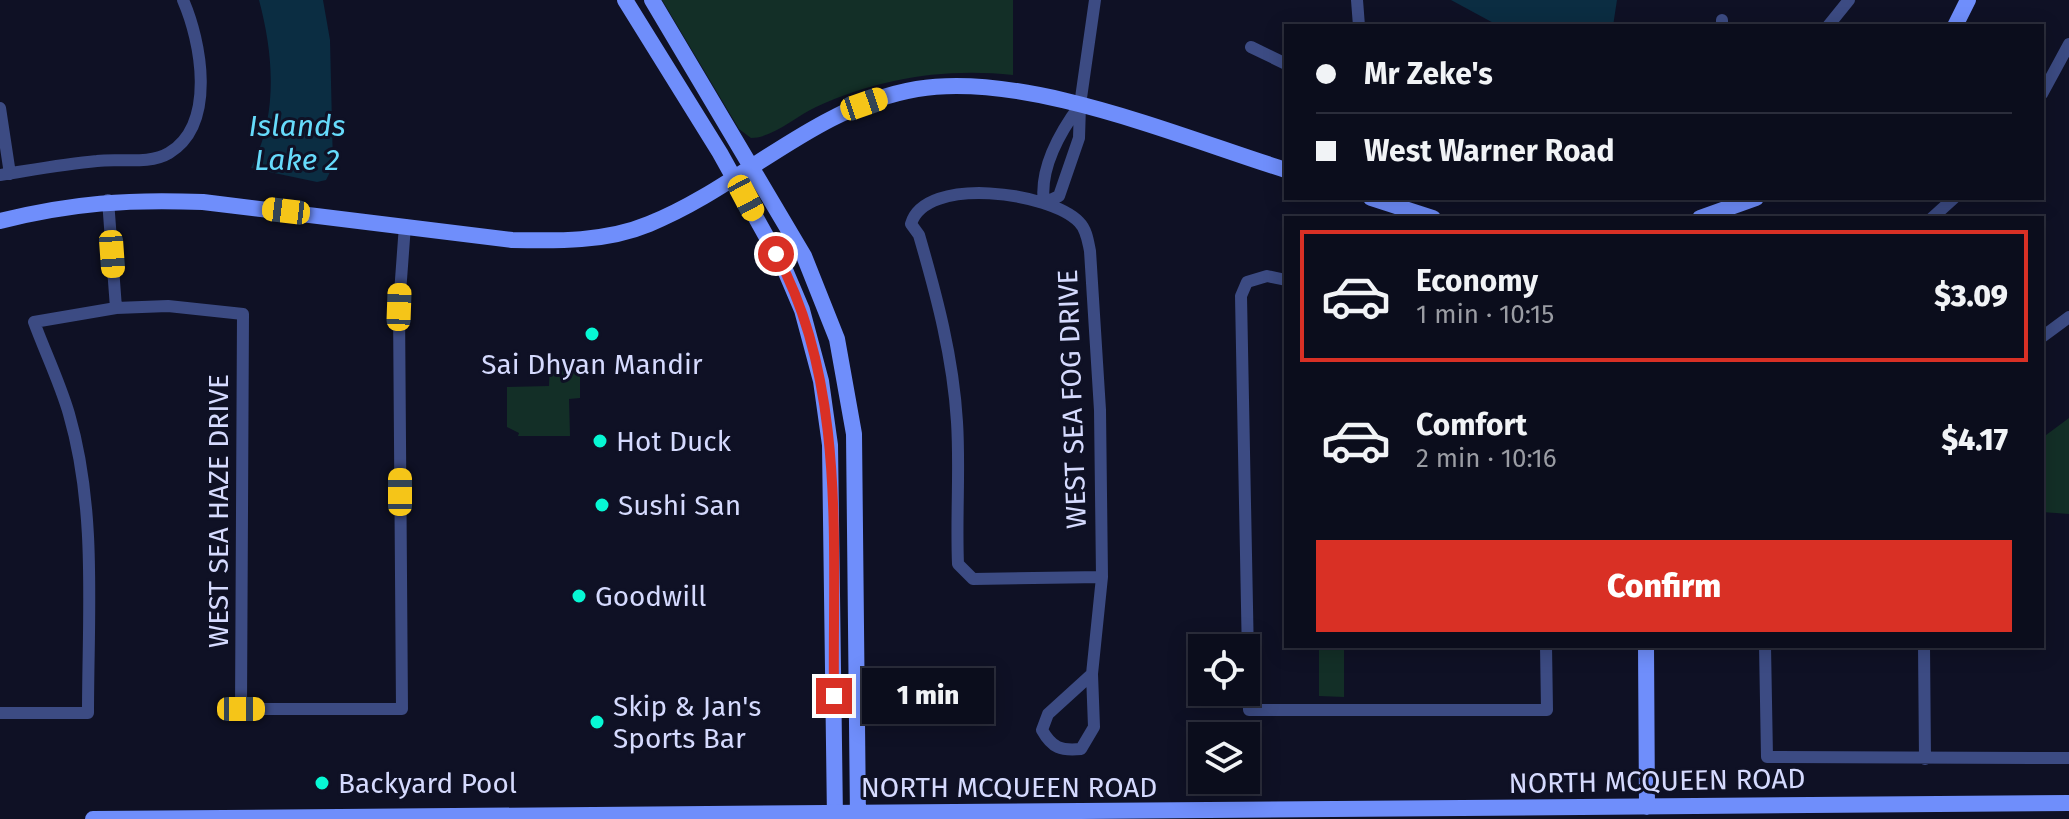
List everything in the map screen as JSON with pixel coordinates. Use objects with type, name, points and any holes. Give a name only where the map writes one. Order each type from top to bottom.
[{"type":"main road","points":[[625,0],[734,178],[785,270],[802,310],[821,381],[830,456],[835,816]]},
{"type":"main road","points":[[652,0],[804,256],[824,300],[850,400],[855,455],[858,817]]},
{"type":"main road","points":[[1956,24],[1968,0]]},
{"type":"main road","points":[[0,221],[108,200],[203,202],[512,240],[608,237],[647,225],[752,168],[788,140],[834,115],[916,89],[963,85],[1000,88],[1080,105],[1284,169]]},
{"type":"main road","points":[[1377,200],[1427,216]]},
{"type":"main road","points":[[1706,216],[1750,200]]},
{"type":"main road","points":[[830,456],[855,455]]},
{"type":"main road","points":[[1646,648],[1647,813]]},
{"type":"main road","name":"NORTH MCQUEEN ROAD","points":[[93,819],[1647,813],[2069,803]]},
{"type":"street","points":[[0,108],[5,175],[99,161],[146,159],[170,153],[188,130],[199,105],[201,78],[194,26],[183,0]]},
{"type":"street","points":[[1095,0],[1094,26],[1080,105],[1079,138],[1059,196],[1044,203],[1001,195],[959,194],[936,198],[915,210],[911,224],[919,235],[944,322],[952,373],[957,424],[958,564],[973,579],[982,580],[1102,577]]},
{"type":"street","points":[[1357,0],[1359,24]]},
{"type":"street","points":[[1830,24],[1849,0]]},
{"type":"street","points":[[2044,90],[2069,44]]},
{"type":"street","points":[[1251,47],[1284,63]]},
{"type":"street","points":[[1044,203],[1042,186],[1060,131],[1080,105]]},
{"type":"street","points":[[0,713],[88,713],[88,536],[81,472],[69,414],[34,322],[116,308],[108,200]]},
{"type":"street","points":[[1934,216],[1952,200]]},
{"type":"street","name":"WEST SEA FOG DRIVE","points":[[1044,203],[1079,222],[1090,251],[1100,410],[1102,577],[1092,674],[1094,727],[1081,749],[1064,751],[1049,744],[1042,730],[1048,714],[1092,674]]},
{"type":"street","name":"WEST SEA HAZE DRIVE","points":[[116,308],[168,306],[243,314],[241,709],[402,709],[399,307],[405,225]]},
{"type":"street","points":[[1284,280],[1267,276],[1247,282],[1241,296],[1249,710],[1547,710],[1546,648]]},
{"type":"street","points":[[2044,336],[2069,317]]},
{"type":"street","points":[[1765,648],[1767,757],[2069,758]]},
{"type":"street","points":[[1924,648],[1925,759]]},
{"type":"green space","points":[[662,0],[1013,0],[1013,75],[937,74],[888,82],[840,97],[768,134],[751,138],[739,129]]},
{"type":"green space","points":[[550,362],[580,362],[580,398],[569,399],[570,436],[518,436],[519,433],[507,427],[507,387],[549,386]]},
{"type":"green space","points":[[2069,418],[2069,514],[2044,512],[2044,437]]},
{"type":"green space","points":[[1319,648],[1344,648],[1344,697],[1319,696]]},
{"type":"water","name":"Islands Lake 2","points":[[259,0],[323,0],[330,40],[333,166],[326,180],[317,182],[251,168],[266,128],[271,86],[268,43]]},
{"type":"water","points":[[1451,0],[1617,0],[1613,24],[1495,24]]},
{"type":"place","name":"Sai Dhyan Mandir","points":[[592,334]]},
{"type":"place","name":"Hot Duck","points":[[600,441]]},
{"type":"place","name":"Sushi San","points":[[602,505]]},
{"type":"place","name":"Goodwill","points":[[579,596]]},
{"type":"place","name":"Skip & Jan's Sports Bar","points":[[597,722]]},
{"type":"place","name":"Backyard Pool","points":[[322,783]]},
{"type":"route","points":[[776,254],[802,310],[821,381],[830,445],[834,696]]}]
